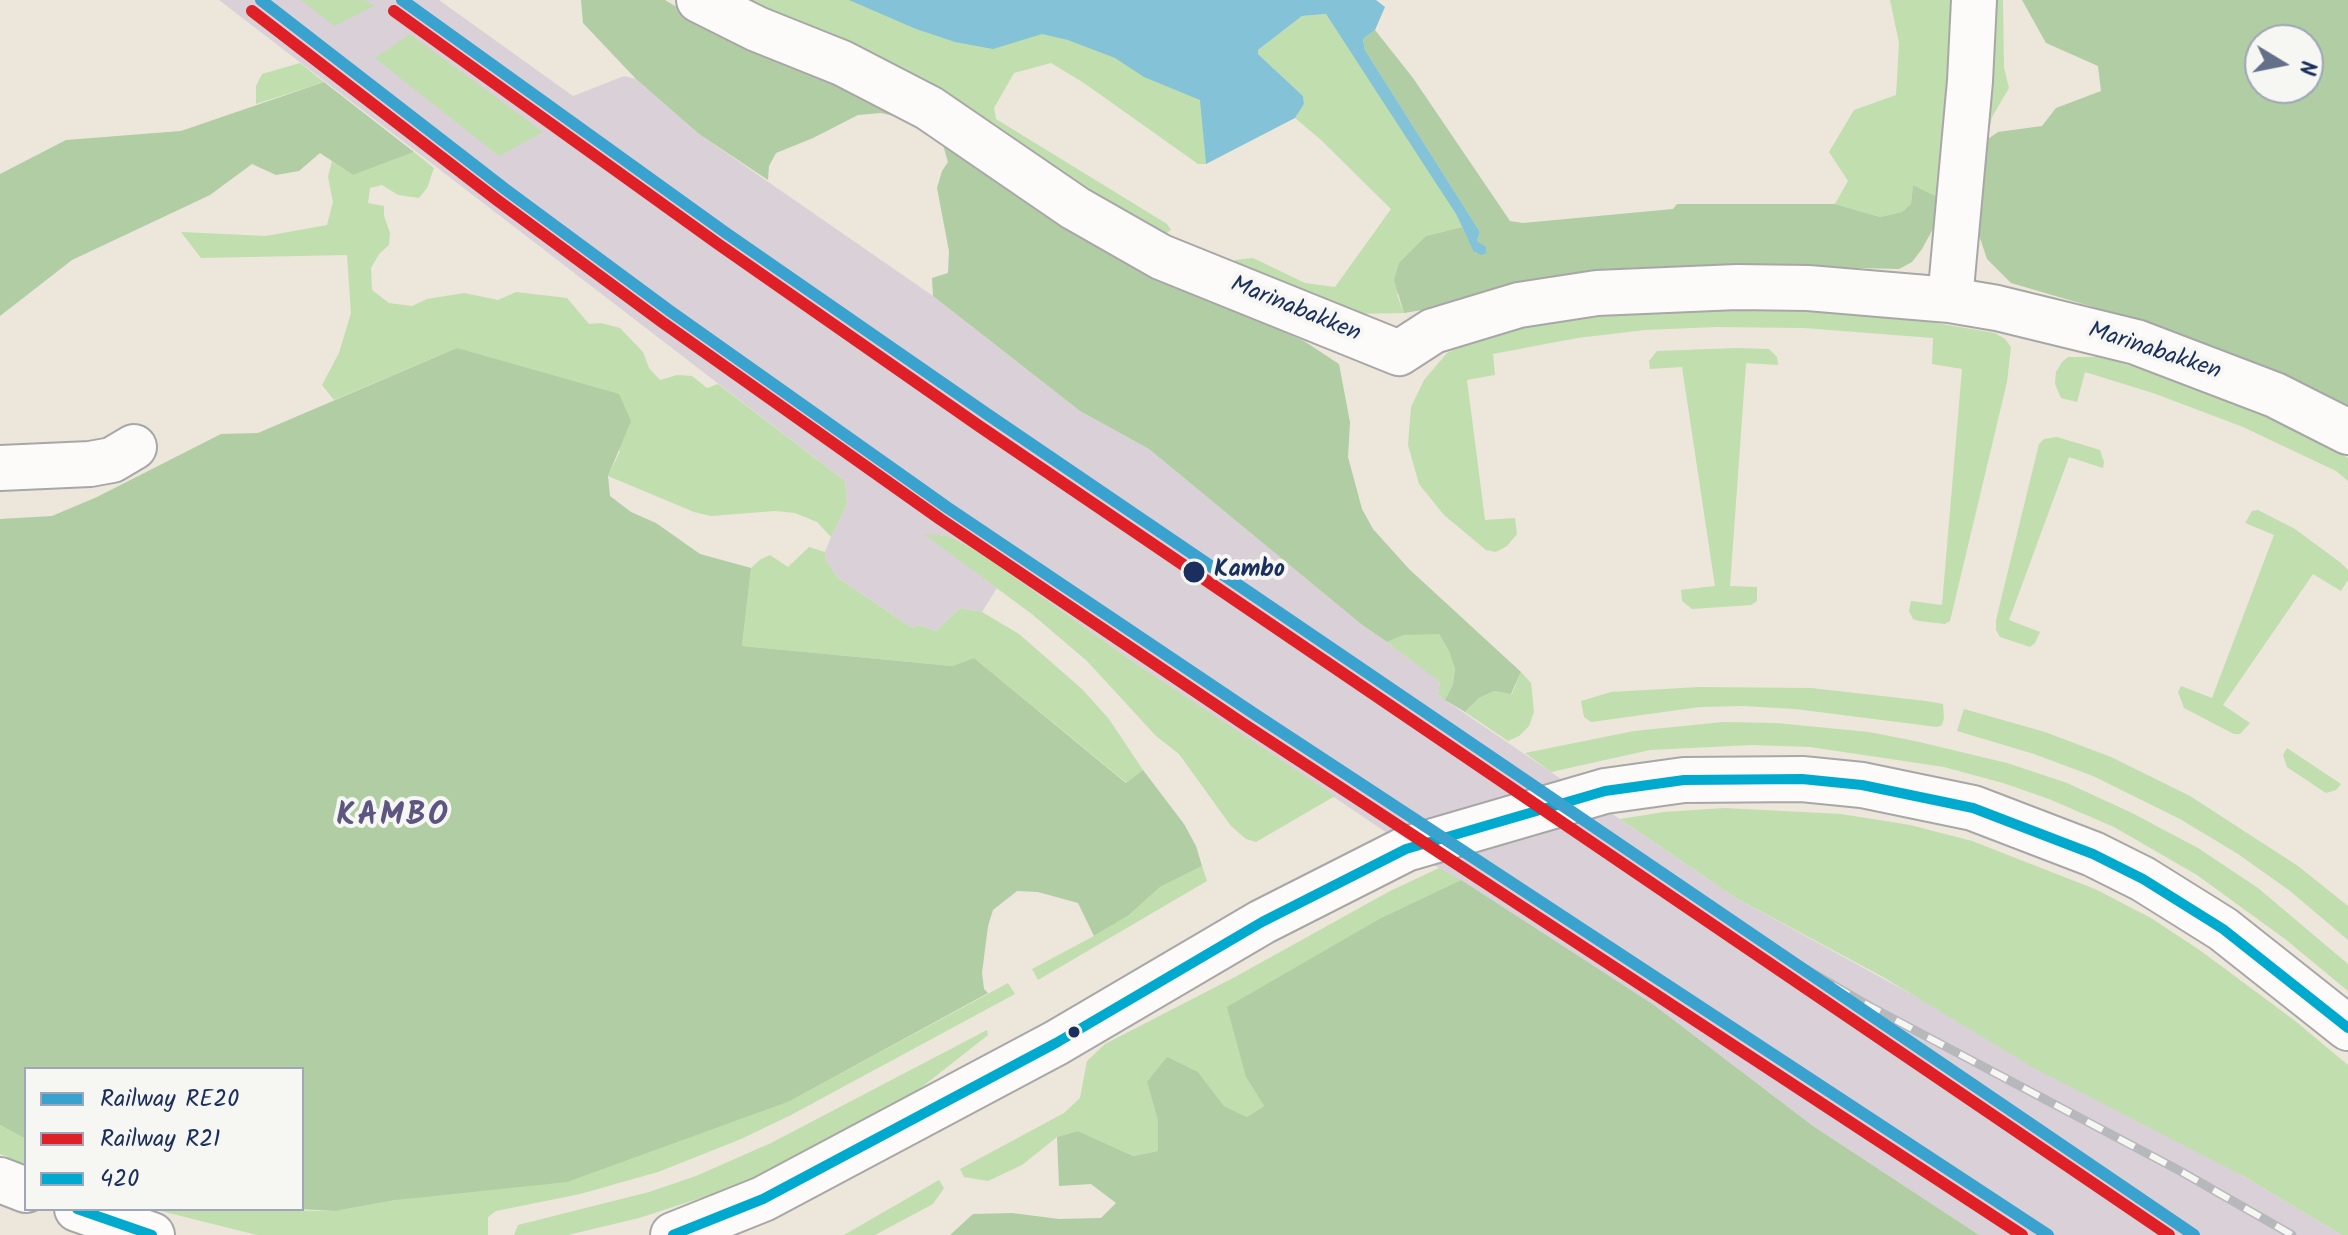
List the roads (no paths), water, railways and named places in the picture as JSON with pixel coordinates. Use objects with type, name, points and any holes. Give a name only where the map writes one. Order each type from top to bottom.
[{"type":"street","name":"Marinabakken","points":[[699,0],[757,29],[842,63],[929,108],[1075,208],[1161,257],[1399,353],[1433,331],[1519,305],[1597,293],[1737,287],[1808,288],[1950,300],[1997,308],[2136,342],[2275,395],[2348,432]]},
{"type":"street","points":[[1950,300],[1970,81],[1974,0]]},
{"type":"street","points":[[0,468],[90,464],[112,460],[134,447]]},
{"type":"street","points":[[673,1235],[763,1199],[1056,1043],[1262,922],[1406,849],[1605,791],[1684,780],[1802,779],[1862,785],[1973,808],[2093,854],[2143,879],[2223,929],[2348,1028]]},
{"type":"street","points":[[0,1180],[24,1189]]},
{"type":"street","points":[[83,1211],[152,1235]]},
{"type":"water","points":[[849,0],[1376,0],[1385,7],[1375,30],[1363,39],[1365,50],[1480,232],[1477,241],[1486,247],[1486,253],[1474,252],[1456,214],[1326,14],[1302,16],[1258,50],[1258,54],[1303,96],[1304,104],[1295,118],[1206,164],[1200,100],[1144,77],[1115,58],[1068,40],[1042,34],[993,49],[955,42]]},
{"type":"railway","points":[[1742,927],[1871,1007],[2182,1172],[2292,1235]]},
{"type":"rail line","name":"RE20","points":[[261,0],[505,189],[670,311],[948,508],[1253,713],[2048,1235]]},
{"type":"rail line","name":"RE20","points":[[402,0],[726,233],[987,414],[2194,1235]]},
{"type":"rail line","name":"R21","points":[[252,11],[497,200],[662,322],[940,519],[1245,725],[2022,1235]]},
{"type":"rail line","name":"R21","points":[[394,11],[718,244],[979,426],[2169,1235]]},
{"type":"place","name":"Kambo","points":[[1194,572]]},
{"type":"district","name":"KAMBO","points":[[393,819]]}]
